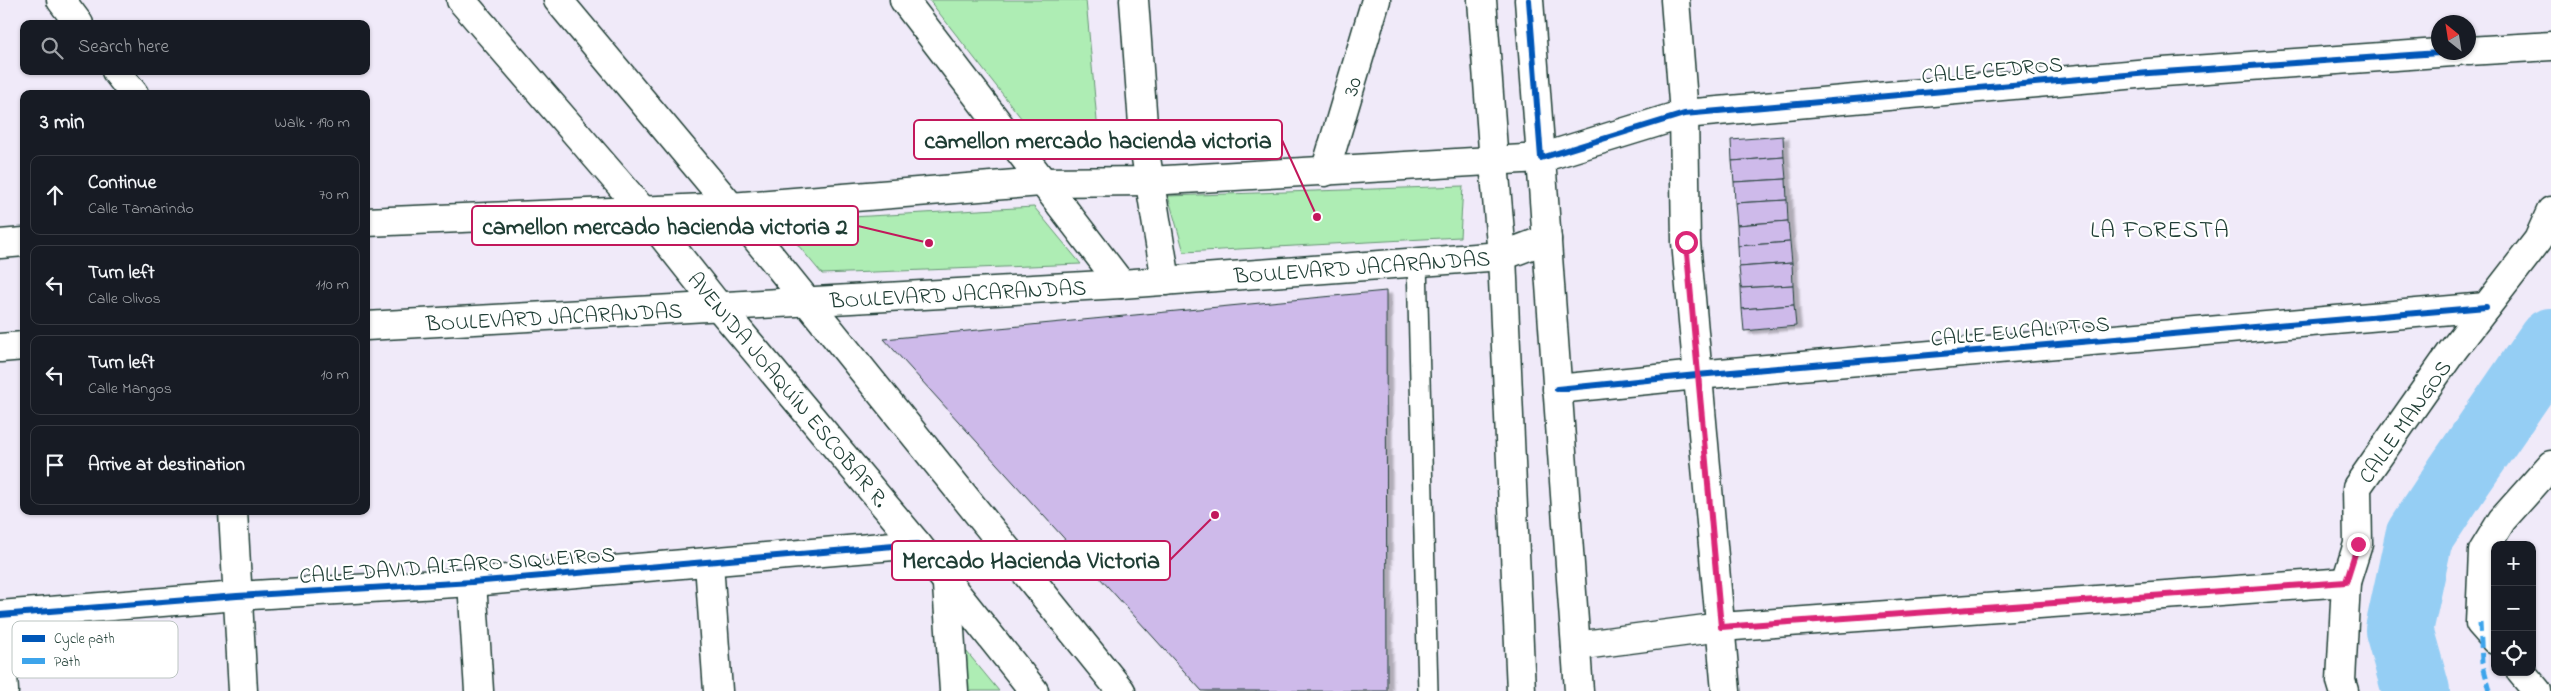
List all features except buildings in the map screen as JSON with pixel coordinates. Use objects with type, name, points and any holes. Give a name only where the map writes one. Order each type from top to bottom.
[{"type":"street","points":[[60,0],[76,20]]},
{"type":"street","name":"AVENIDA JOAQUÍN ESCOBAR R.","points":[[461,0],[643,211],[719,307],[916,544],[1034,691]]},
{"type":"street","points":[[558,0],[731,207],[1121,691]]},
{"type":"street","points":[[904,0],[1040,182],[1121,284]]},
{"type":"street","points":[[1134,0],[1145,152],[1166,281]]},
{"type":"street","name":"30","points":[[1325,172],[1376,0]]},
{"type":"street","points":[[1482,0],[1502,256],[1521,691]]},
{"type":"street","points":[[1529,0],[1579,691]]},
{"type":"street","points":[[1674,0],[1684,114],[1686,242],[1726,691]]},
{"type":"street","points":[[2476,51],[2551,46]]},
{"type":"street","name":"CALLE CEDROS","points":[[1541,158],[1684,114],[2149,73],[2431,54]]},
{"type":"street","points":[[119,75],[131,90]]},
{"type":"street","points":[[370,222],[731,207],[1040,182],[1149,181],[1494,163],[1541,158]]},
{"type":"street","name":"CALLE MANGOS","points":[[2344,691],[2341,681],[2346,582],[2358,544],[2357,487],[2486,307],[2538,240],[2551,211]]},
{"type":"street","name":"BOULEVARD JACARANDAS","points":[[370,326],[1121,284],[1502,256],[1547,238]]},
{"type":"street","points":[[0,244],[20,242]]},
{"type":"street","name":"CALLE EUCALIPTOS","points":[[1557,389],[1697,375],[2486,307]]},
{"type":"street","points":[[0,348],[20,346]]},
{"type":"street","points":[[2487,632],[2483,551],[2502,520],[2551,465]]},
{"type":"street","points":[[233,515],[243,691]]},
{"type":"street","name":"CALLE DAVID ALFARO SIQUEIROS","points":[[0,614],[237,596],[472,582],[916,544]]},
{"type":"street","points":[[709,563],[718,691]]},
{"type":"street","points":[[472,582],[479,691]]},
{"type":"street","points":[[1576,646],[1721,627],[2346,582]]},
{"type":"street","points":[[947,585],[954,691]]},
{"type":"street","points":[[0,629],[4,691]]},
{"type":"street","points":[[2524,676],[2537,691]]},
{"type":"lane","points":[[1417,262],[1428,691]]},
{"type":"green space","points":[[929,0],[1086,0],[1098,132],[1043,146]]},
{"type":"green space","points":[[1463,186],[1460,237],[1184,252],[1168,196]]},
{"type":"green space","points":[[1034,207],[1081,264],[822,274],[778,221]]},
{"type":"green space","points":[[934,612],[999,691],[941,691]]},
{"type":"waterway","points":[[2416,691],[2399,630],[2419,537],[2551,342]]},
{"type":"marked path","points":[[2480,623],[2482,662],[2490,691]]},
{"type":"cycle path","points":[[1529,0],[1541,158],[1684,114],[2149,73],[2431,54]]},
{"type":"cycle path","points":[[1557,389],[1697,375],[2486,307]]},
{"type":"cycle path","points":[[0,615],[237,596],[472,582],[917,544]]},
{"type":"place","name":"camellon mercado hacienda victoria","points":[[1317,217]]},
{"type":"place","name":"camellon mercado hacienda victoria 2","points":[[929,243]]},
{"type":"place","name":"Mercado Hacienda Victoria","points":[[1215,515]]},
{"type":"district","name":"LA FORESTA","points":[[2160,229]]},
{"type":"route","points":[[1686,242],[1721,627],[2346,582],[2358,544]]}]
